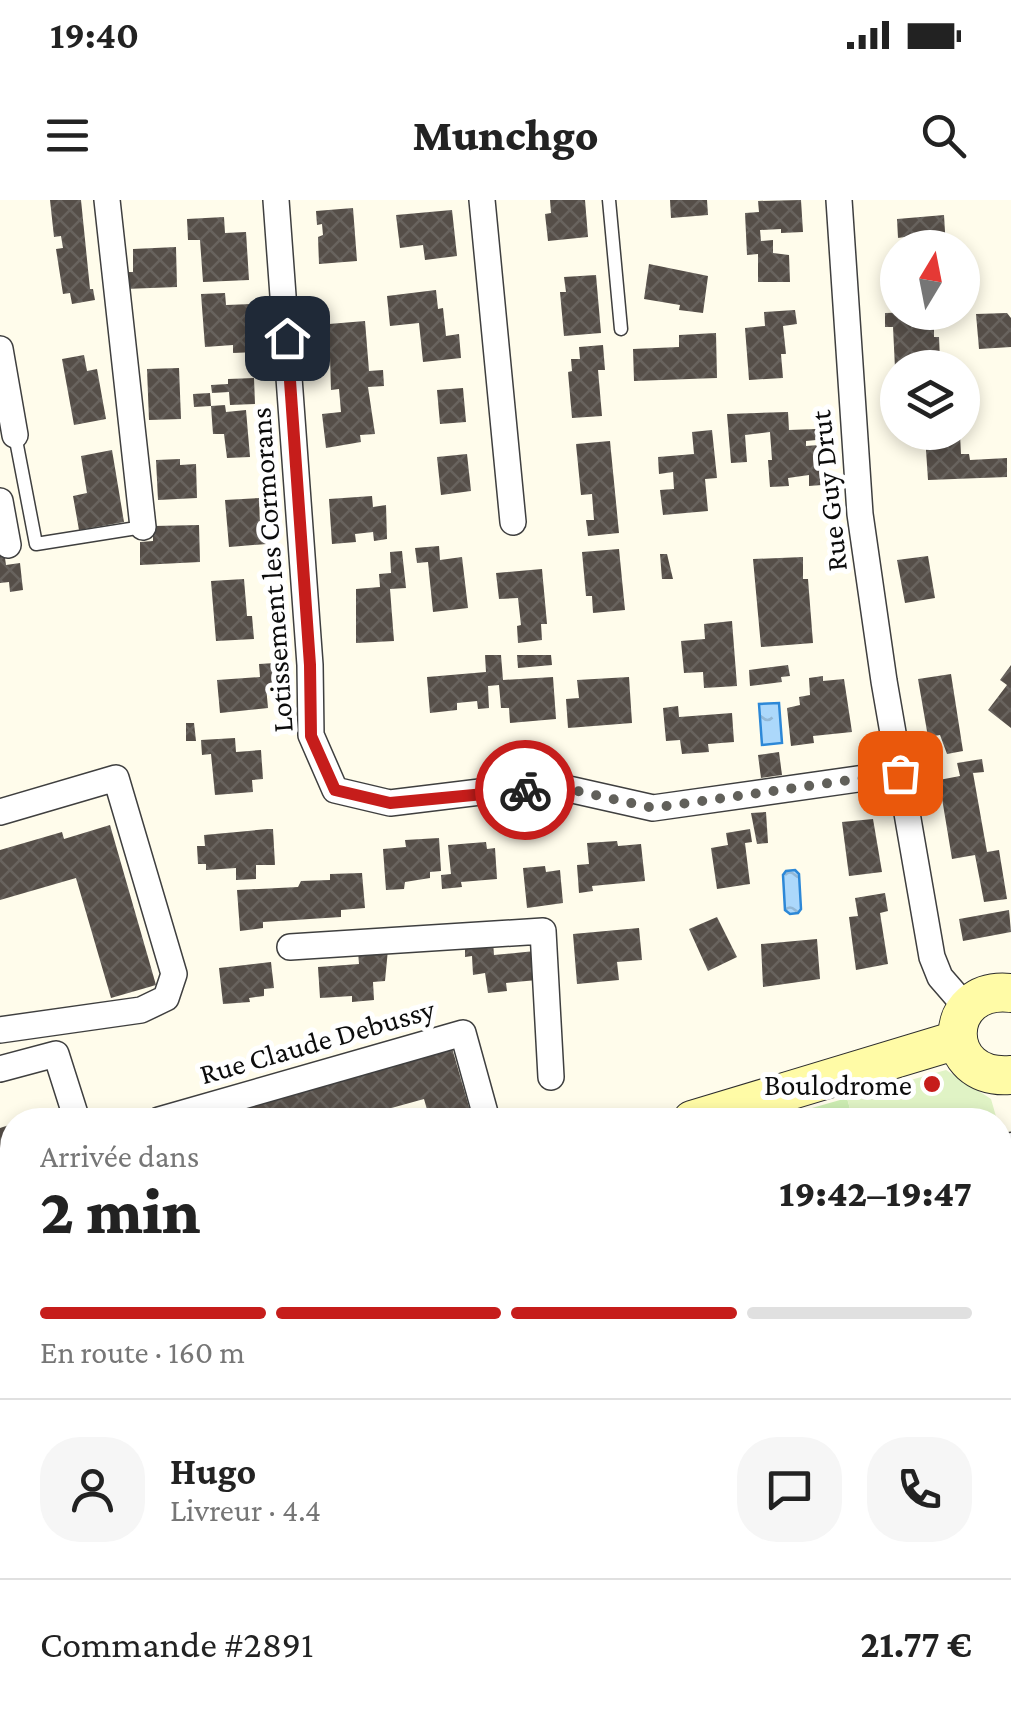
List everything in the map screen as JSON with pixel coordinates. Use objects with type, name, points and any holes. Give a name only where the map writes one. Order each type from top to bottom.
[{"type":"street","points":[[107,200],[143,528]]},
{"type":"street","name":"Lotissement les Cormorans","points":[[276,200],[305,591],[311,736],[335,790],[390,803],[480,792],[564,788],[653,808],[900,773]]},
{"type":"street","points":[[482,200],[513,522]]},
{"type":"street","name":"Rue Guy Drut","points":[[840,200],[860,514],[932,957],[962,1023]]},
{"type":"street","points":[[0,348],[14,434]]},
{"type":"street","points":[[0,501],[8,544]]},
{"type":"street","points":[[0,812],[116,778],[174,974],[166,998],[141,1010],[0,1030]]},
{"type":"street","points":[[290,947],[543,930],[551,1077]]},
{"type":"street","points":[[725,1108],[962,1023],[978,997],[998,991],[1011,993]]},
{"type":"street","points":[[962,1023],[969,1064],[982,1072],[1011,1075]]},
{"type":"street","name":"Rue Claude Debussy","points":[[200,1108],[463,1032],[484,1108]]},
{"type":"street","points":[[0,1068],[56,1054],[73,1108]]},
{"type":"lane","points":[[609,200],[621,329]]},
{"type":"lane","points":[[14,434],[36,544],[143,528]]},
{"type":"green space","name":"Boulodrome","points":[[946,1070],[991,1099],[994,1108],[850,1108],[847,1098]]},
{"type":"green space","points":[[847,1098],[850,1108],[812,1108]]},
{"type":"water","points":[[779,703],[782,743],[762,745],[759,704]]},
{"type":"water","points":[[795,870],[799,874],[801,909],[790,914],[785,910],[783,875]]},
{"type":"building","points":[[50,200],[81,200],[90,289],[95,300],[72,304],[70,293],[63,294],[56,249],[63,248],[61,236],[54,237]]},
{"type":"building","points":[[550,200],[585,200],[588,237],[548,241],[545,214],[551,213]]},
{"type":"building","points":[[670,200],[707,200],[708,215],[671,218]]},
{"type":"building","points":[[801,200],[803,232],[760,230],[761,241],[773,240],[773,253],[789,255],[790,282],[758,282],[758,254],[747,255],[745,213],[759,212],[758,201]]},
{"type":"building","points":[[353,208],[357,261],[319,264],[318,237],[323,235],[316,211]]},
{"type":"building","points":[[452,210],[457,256],[425,260],[423,245],[400,248],[396,215]]},
{"type":"building","points":[[944,215],[945,230],[898,230],[897,219]]},
{"type":"building","points":[[224,217],[225,233],[246,232],[249,280],[203,282],[200,240],[188,240],[187,219]]},
{"type":"building","points":[[176,247],[177,287],[125,289],[124,272],[133,272],[133,249]]},
{"type":"building","points":[[649,264],[708,276],[703,313],[644,299]]},
{"type":"building","points":[[596,275],[601,333],[564,336],[560,292],[566,292],[564,277]]},
{"type":"building","points":[[436,290],[438,309],[443,308],[446,336],[459,334],[461,358],[423,362],[419,323],[390,326],[387,296]]},
{"type":"building","points":[[225,293],[226,305],[252,304],[256,352],[233,353],[233,345],[205,347],[201,294]]},
{"type":"building","points":[[795,310],[797,324],[783,326],[783,378],[749,380],[745,328],[765,326],[764,312]]},
{"type":"building","points":[[1007,313],[1011,318],[1011,347],[979,349],[980,314]]},
{"type":"building","points":[[365,321],[369,371],[383,370],[384,386],[368,387],[375,434],[360,435],[361,442],[326,448],[322,414],[341,412],[339,389],[331,390],[329,324]]},
{"type":"building","points":[[893,330],[934,330],[934,337],[939,337],[940,350],[894,350]]},
{"type":"building","points":[[716,333],[717,378],[634,381],[633,349],[679,347],[679,335]]},
{"type":"building","points":[[603,345],[605,370],[598,370],[602,416],[572,418],[568,372],[572,371],[571,359],[580,359],[579,347]]},
{"type":"building","points":[[84,355],[87,371],[97,369],[106,419],[74,425],[62,359]]},
{"type":"building","points":[[179,368],[181,419],[149,420],[147,369]]},
{"type":"building","points":[[254,378],[255,404],[230,405],[229,392],[212,393],[211,385],[228,384],[228,379]]},
{"type":"building","points":[[463,388],[466,422],[440,424],[437,390]]},
{"type":"building","points":[[210,393],[211,406],[194,407],[193,394]]},
{"type":"building","points":[[225,405],[226,412],[246,410],[250,457],[227,458],[224,434],[213,434],[211,406]]},
{"type":"building","points":[[788,412],[789,430],[816,429],[816,440],[806,441],[806,446],[819,445],[822,485],[809,486],[809,475],[788,478],[789,486],[770,487],[770,432],[745,435],[747,462],[731,463],[727,414]]},
{"type":"building","points":[[712,430],[717,478],[705,479],[708,511],[663,515],[660,490],[674,489],[673,472],[659,474],[658,457],[694,454],[692,432]]},
{"type":"building","points":[[610,441],[619,533],[588,536],[586,520],[594,520],[592,494],[581,495],[576,444]]},
{"type":"building","points":[[112,450],[124,522],[79,530],[73,496],[87,493],[81,456]]},
{"type":"building","points":[[926,450],[961,450],[961,454],[969,454],[970,460],[1007,458],[1007,477],[928,480]]},
{"type":"building","points":[[467,454],[471,491],[441,495],[437,457]]},
{"type":"building","points":[[180,459],[180,465],[196,464],[197,498],[158,500],[156,460]]},
{"type":"building","points":[[372,496],[373,507],[386,505],[387,539],[374,541],[373,532],[355,534],[356,542],[332,544],[329,499]]},
{"type":"building","points":[[259,498],[260,525],[266,525],[267,544],[229,547],[225,500]]},
{"type":"building","points":[[199,525],[200,562],[140,565],[140,542],[153,541],[153,526]]},
{"type":"building","points":[[439,546],[440,560],[462,557],[468,608],[433,612],[428,562],[417,563],[415,548]]},
{"type":"building","points":[[619,549],[625,610],[593,613],[592,596],[586,596],[582,552]]},
{"type":"building","points":[[0,551],[4,551],[6,565],[20,563],[23,590],[10,592],[9,582],[0,583]]},
{"type":"building","points":[[402,551],[406,588],[390,589],[394,641],[356,643],[356,589],[380,587],[379,574],[391,573],[390,552]]},
{"type":"building","points":[[660,554],[667,554],[673,579],[662,579]]},
{"type":"building","points":[[928,556],[935,598],[905,603],[897,560]]},
{"type":"building","points":[[803,557],[813,643],[761,647],[753,559]]},
{"type":"building","points":[[542,569],[547,624],[541,624],[542,640],[518,643],[518,598],[499,599],[496,573]]},
{"type":"building","points":[[244,579],[247,616],[252,616],[254,639],[216,641],[211,581]]},
{"type":"building","points":[[732,621],[737,686],[704,688],[703,672],[684,673],[681,641],[705,639],[704,624]]},
{"type":"building","points":[[485,655],[501,655],[503,680],[553,677],[556,719],[510,723],[509,708],[501,708],[499,685],[488,686],[489,708],[478,709],[477,701],[457,703],[457,710],[430,713],[427,677],[486,672]]},
{"type":"building","points":[[517,655],[551,655],[552,665],[518,668]]},
{"type":"building","points":[[275,663],[277,685],[266,686],[268,708],[220,713],[217,680],[260,677],[259,664]]},
{"type":"building","points":[[788,665],[790,676],[781,677],[782,682],[750,686],[749,670]]},
{"type":"building","points":[[1011,665],[1011,728],[988,710],[1007,685],[1000,680]]},
{"type":"building","points":[[951,674],[963,751],[947,754],[940,735],[928,737],[918,679]]},
{"type":"building","points":[[823,676],[823,681],[844,679],[852,732],[813,736],[814,743],[791,746],[787,708],[800,705],[799,697],[810,695],[809,678]]},
{"type":"building","points":[[629,677],[632,723],[568,728],[566,699],[579,698],[577,680]]},
{"type":"building","points":[[678,706],[679,717],[732,713],[734,742],[708,744],[709,752],[682,754],[680,740],[666,741],[663,708]]},
{"type":"building","points":[[186,723],[194,723],[196,741],[186,741]]},
{"type":"building","points":[[235,738],[236,752],[261,750],[263,779],[252,780],[253,792],[215,795],[211,754],[202,755],[201,740]]},
{"type":"building","points":[[779,752],[782,775],[761,778],[758,755]]},
{"type":"building","points":[[982,759],[984,772],[973,773],[987,852],[999,850],[1007,899],[984,902],[975,855],[952,859],[939,780],[960,776],[957,763]]},
{"type":"building","points":[[766,812],[768,843],[757,844],[751,813]]},
{"type":"building","points":[[873,819],[882,872],[849,876],[842,822]]},
{"type":"building","points":[[110,825],[156,985],[111,998],[76,878],[0,900],[0,850],[62,832],[64,839]]},
{"type":"building","points":[[273,829],[275,865],[256,865],[256,879],[236,880],[236,868],[206,870],[206,864],[198,864],[197,846],[205,846],[204,835]]},
{"type":"building","points":[[750,829],[752,842],[745,843],[750,884],[717,889],[711,848],[728,845],[726,833]]},
{"type":"building","points":[[439,838],[441,871],[430,872],[430,878],[405,882],[404,889],[386,890],[383,849],[406,847],[405,840]]},
{"type":"building","points":[[617,841],[618,846],[641,844],[645,881],[592,886],[593,891],[579,893],[577,865],[589,864],[587,843]]},
{"type":"building","points":[[486,842],[487,849],[495,848],[497,879],[461,882],[462,887],[442,889],[441,875],[451,874],[448,845]]},
{"type":"building","points":[[545,866],[546,872],[560,870],[563,903],[527,908],[523,868]]},
{"type":"building","points":[[362,873],[365,908],[341,910],[341,917],[263,922],[263,928],[240,931],[237,890],[298,887],[301,881],[330,880],[330,874]]},
{"type":"building","points":[[885,893],[888,911],[880,913],[888,964],[856,970],[849,917],[858,916],[855,898]]},
{"type":"building","points":[[1009,910],[1011,932],[963,941],[959,919]]},
{"type":"building","points":[[717,917],[737,957],[708,971],[689,929]]},
{"type":"building","points":[[639,928],[642,960],[617,962],[619,980],[577,984],[573,934]]},
{"type":"building","points":[[817,939],[820,979],[763,987],[761,944]]},
{"type":"building","points":[[493,942],[494,955],[535,951],[537,980],[506,983],[507,991],[488,993],[485,973],[473,975],[472,956],[465,957],[465,945]]},
{"type":"building","points":[[388,949],[385,981],[373,982],[374,1000],[352,1002],[352,996],[320,998],[318,967],[359,964],[358,952]]},
{"type":"building","points":[[271,962],[274,988],[264,989],[264,996],[249,998],[250,1002],[223,1004],[219,968]]},
{"type":"building","points":[[452,1048],[469,1108],[427,1108],[424,1099],[391,1108],[248,1105]]},
{"type":"way so far","points":[[525,790],[564,788],[653,808],[900,773]]},
{"type":"place","name":"Boulodrome","points":[[932,1084]]},
{"type":"route","points":[[287,338],[310,665],[311,736],[335,790],[390,803],[525,790]]}]
